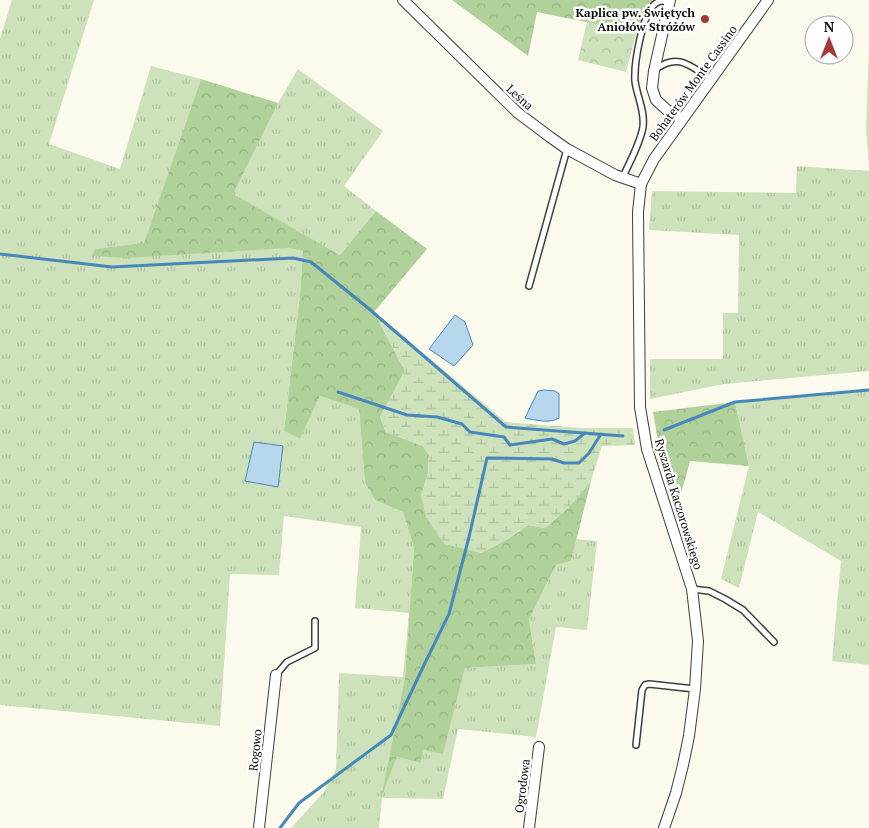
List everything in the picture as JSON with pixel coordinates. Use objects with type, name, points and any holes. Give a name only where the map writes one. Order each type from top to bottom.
[{"type":"street","name":"Leśna","points":[[403,0],[518,113],[567,148],[615,175],[641,184]]},
{"type":"street","name":"Bohaterów Monte Cassino","points":[[641,184],[654,159],[768,0]]},
{"type":"street","points":[[670,1],[652,88],[654,96],[667,110],[682,119]]},
{"type":"street","name":"Ryszarda Kaczorowskiego","points":[[641,184],[638,212],[640,407],[647,449],[692,589],[698,641],[695,689],[689,736],[676,793],[664,828]]},
{"type":"street","name":"Rogowo","points":[[259,828],[276,675]]},
{"type":"street","name":"Ogrodowa","points":[[530,828],[539,747]]},
{"type":"lane","points":[[623,178],[643,127],[643,114],[635,81],[642,26],[650,9],[656,2],[662,0],[670,1]]},
{"type":"lane","points":[[654,71],[662,65],[677,61],[693,66],[711,79]]},
{"type":"lane","points":[[529,286],[567,148]]},
{"type":"lane","points":[[692,589],[709,592],[726,599],[743,610],[774,642]]},
{"type":"lane","points":[[276,675],[287,662],[315,648],[315,621]]},
{"type":"lane","points":[[636,745],[644,685],[695,689]]},
{"type":"green space","points":[[12,0],[94,0],[49,144],[120,169],[151,66],[201,79],[144,244],[95,249],[288,248],[303,251],[300,295],[284,431],[300,439],[320,396],[359,409],[365,483],[375,500],[403,512],[414,548],[405,677],[382,794],[397,757],[419,763],[424,750],[443,753],[465,668],[536,664],[529,619],[556,565],[571,561],[576,539],[597,541],[587,630],[556,627],[536,737],[458,729],[443,799],[382,798],[379,828],[291,828],[323,793],[336,769],[339,673],[403,677],[409,613],[355,608],[361,527],[284,516],[279,575],[230,574],[220,726],[0,705],[0,39]]},
{"type":"green space","points":[[452,0],[653,0],[636,34],[537,12],[528,56]]},
{"type":"green space","points":[[587,22],[636,34],[626,72],[578,60]]},
{"type":"green space","points":[[869,48],[869,166],[866,129]]},
{"type":"green space","points":[[298,69],[383,131],[344,186],[376,211],[340,255],[232,194],[278,103]]},
{"type":"green space","points":[[201,79],[278,103],[233,194],[340,255],[376,211],[427,249],[374,312],[405,371],[380,417],[386,432],[423,446],[429,455],[428,473],[421,496],[481,553],[508,539],[528,525],[545,528],[569,507],[591,481],[571,561],[556,565],[529,619],[536,664],[465,668],[443,754],[424,750],[420,763],[397,757],[381,798],[405,677],[414,548],[403,512],[375,500],[365,483],[359,409],[320,396],[300,439],[284,431],[300,295],[303,251],[288,248],[127,258],[92,256],[95,249],[144,243]]},
{"type":"green space","points":[[797,166],[869,171],[869,371],[724,384],[650,399],[650,359],[723,359],[723,313],[738,313],[739,235],[649,230],[652,191],[796,193]]},
{"type":"green space","points":[[374,312],[506,422],[582,428],[633,428],[635,445],[602,446],[591,481],[569,507],[545,528],[528,525],[508,539],[481,553],[444,544],[426,517],[421,496],[428,473],[429,455],[423,446],[386,432],[380,417],[405,371]]},
{"type":"green space","points":[[869,390],[869,665],[832,661],[841,561],[758,512],[739,588],[721,579],[749,466],[735,402]]},
{"type":"green space","points":[[735,402],[749,466],[690,461],[678,505],[659,447],[653,412]]},
{"type":"water","points":[[455,315],[465,322],[473,345],[454,366],[429,349]]},
{"type":"water","points":[[538,391],[555,391],[559,394],[559,418],[547,421],[525,418]]},
{"type":"water","points":[[254,442],[283,446],[278,487],[245,481]]},
{"type":"waterway","points":[[0,254],[112,267],[293,258],[311,262],[368,308],[506,427],[623,436]]},
{"type":"waterway","points":[[664,430],[735,402],[869,390]]},
{"type":"waterway","points":[[338,392],[407,415],[437,417],[462,424],[470,432],[504,437],[510,445],[552,439],[564,444],[575,441],[585,433]]},
{"type":"waterway","points":[[280,828],[299,803],[391,735],[449,614],[487,458],[552,459],[564,463],[579,463],[589,453],[601,434]]},
{"type":"place","name":"Kaplica pw. Świętych Aniołów Stróżów","points":[[705,19]]}]
